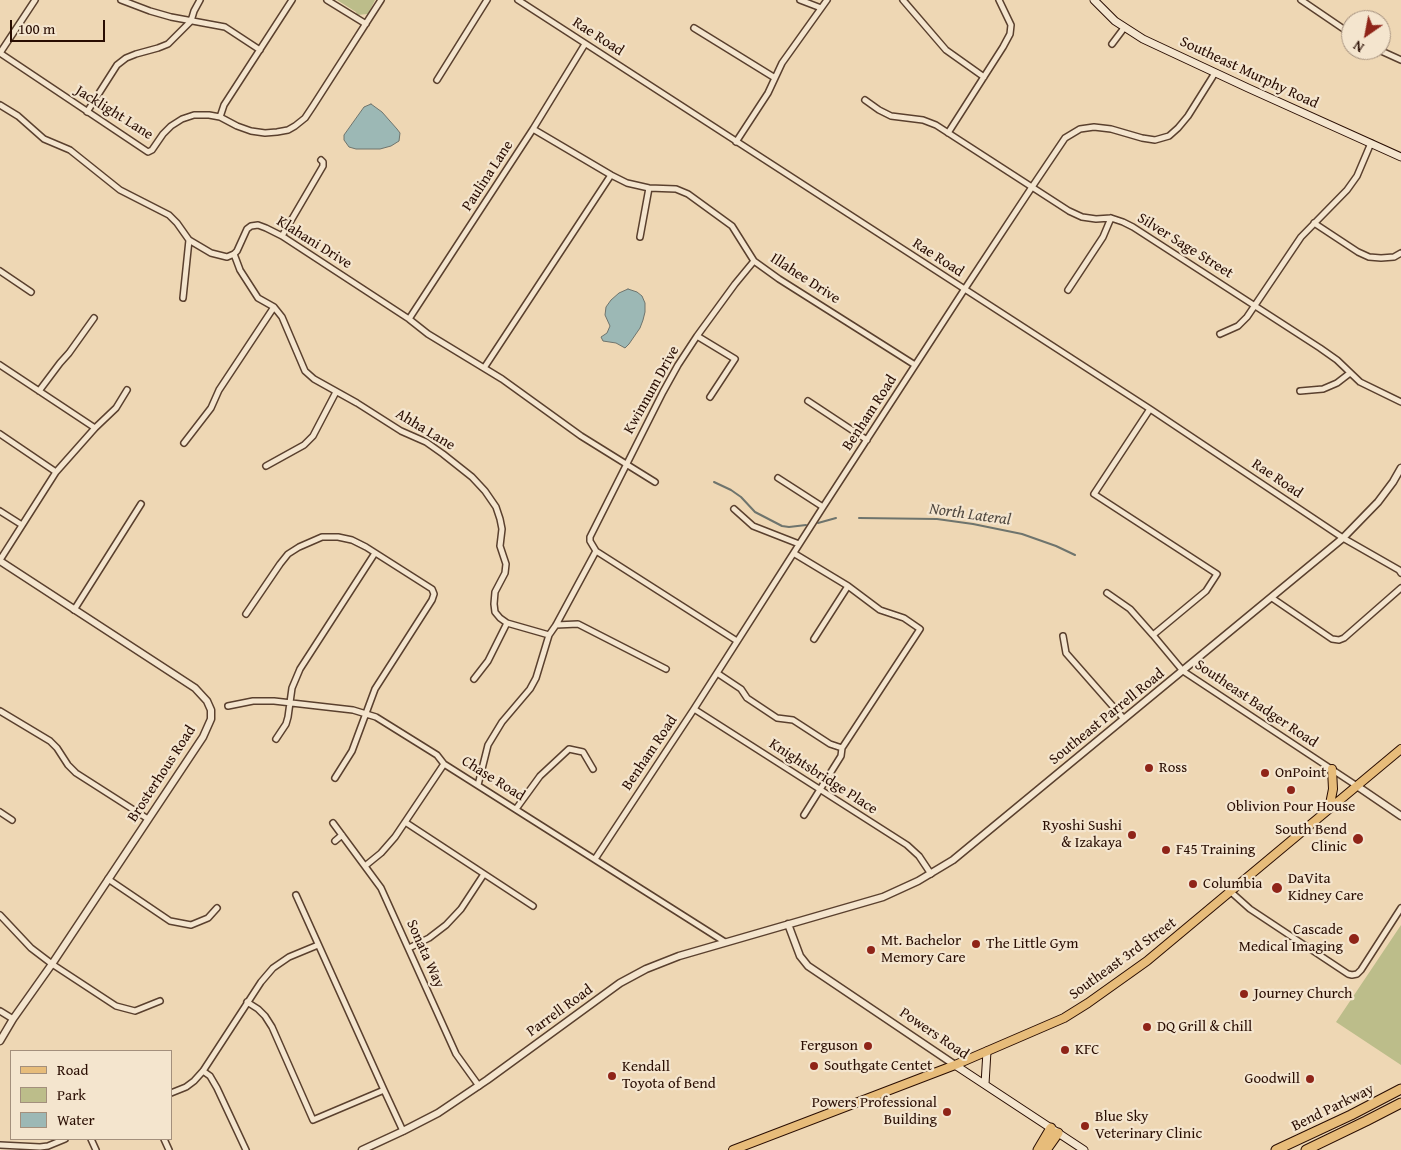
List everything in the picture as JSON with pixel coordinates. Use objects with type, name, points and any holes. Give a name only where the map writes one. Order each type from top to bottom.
[{"type":"highway","name":"Bend Parkway","points":[[1276,1150],[1401,1089]]},
{"type":"highway","name":"Bend Parkway","points":[[1306,1150],[1401,1102]]},
{"type":"highway","points":[[1038,1150],[1054,1131]]},
{"type":"highway","points":[[1046,1150],[1054,1131]]},
{"type":"main road","name":"Southeast Murphy Road","points":[[1094,0],[1109,17],[1151,43],[1401,157]]},
{"type":"main road","name":"Southeast 3rd Street","points":[[733,1150],[955,1065],[1064,1018],[1147,962],[1401,749]]},
{"type":"main road","points":[[1329,809],[1333,789],[1332,769]]},
{"type":"main road","points":[[985,1084],[987,1051]]},
{"type":"main road","name":"Powers Road","points":[[955,1065],[1084,1150]]},
{"type":"street","points":[[0,53],[35,0]]},
{"type":"street","points":[[121,0],[150,11],[225,27],[260,50]]},
{"type":"street","points":[[87,112],[117,65],[126,58],[168,44],[191,21],[200,0]]},
{"type":"street","points":[[220,116],[224,106],[292,0]]},
{"type":"street","points":[[327,0],[366,24]]},
{"type":"street","name":"Jacklight Lane","points":[[0,53],[148,152],[152,150],[171,126],[182,119],[194,115],[209,114],[220,116],[237,126],[265,133],[283,131],[295,126],[313,106],[381,0]]},
{"type":"street","points":[[437,80],[487,0]]},
{"type":"street","name":"Rae Road","points":[[518,0],[1150,409],[1344,538],[1399,570],[1401,573]]},
{"type":"street","points":[[800,0],[822,8]]},
{"type":"street","points":[[736,142],[768,93],[782,63],[826,0]]},
{"type":"street","points":[[903,0],[946,50],[984,77]]},
{"type":"street","points":[[948,133],[1004,47],[1010,34],[1011,25],[999,0]]},
{"type":"street","points":[[1301,0],[1341,27]]},
{"type":"street","points":[[694,28],[774,78]]},
{"type":"street","points":[[1112,44],[1124,28]]},
{"type":"street","name":"Paulina Lane","points":[[409,319],[533,129],[585,44]]},
{"type":"street","name":"Benham Road","points":[[595,859],[694,710],[915,365],[1066,138],[1080,129],[1094,127],[1111,129],[1155,140],[1169,136],[1188,116],[1215,73]]},
{"type":"street","name":"Silver Sage Street","points":[[865,100],[891,116],[923,120],[936,124],[1068,211],[1082,217],[1096,219],[1111,218],[1133,227],[1320,348],[1337,360],[1360,382],[1401,402]]},
{"type":"street","points":[[0,105],[18,116],[44,139],[70,150],[120,190],[169,215],[177,222],[189,240],[221,257],[227,258],[234,254]]},
{"type":"street","name":"Illahee Drive","points":[[533,129],[627,183],[649,188],[676,189],[688,194],[732,226],[754,261],[779,279],[915,365]]},
{"type":"street","points":[[1220,334],[1238,326],[1247,317],[1301,237],[1347,190],[1357,176],[1371,143]]},
{"type":"street","points":[[282,236],[323,166],[321,160]]},
{"type":"street","points":[[484,368],[611,175]]},
{"type":"street","points":[[640,237],[649,188]]},
{"type":"street","points":[[1068,290],[1103,238],[1111,218]]},
{"type":"street","points":[[1314,224],[1369,257],[1394,257],[1401,253]]},
{"type":"street","name":"Klahani Drive","points":[[234,254],[251,226],[258,225],[282,236],[409,319],[428,334],[484,368],[581,436],[655,482]]},
{"type":"street","points":[[182,298],[189,240]]},
{"type":"street","name":"Ahha Lane","points":[[234,254],[240,270],[258,298],[274,307],[282,317],[306,371],[314,379],[358,403],[401,431],[426,442],[472,477],[485,491],[496,507],[502,529],[500,546],[506,564],[505,573],[495,592],[494,604],[495,612],[507,623]]},
{"type":"street","name":"Kwinnum Drive","points":[[596,551],[590,541],[592,530],[663,392],[697,336],[754,261]]},
{"type":"street","points":[[0,271],[31,292]]},
{"type":"street","points":[[184,443],[211,408],[219,390],[274,307]]},
{"type":"street","points":[[39,391],[94,318]]},
{"type":"street","points":[[697,336],[735,359],[710,397]]},
{"type":"street","points":[[0,365],[95,428]]},
{"type":"street","points":[[1300,391],[1323,388],[1336,383],[1350,373]]},
{"type":"street","points":[[0,560],[56,472],[95,428],[116,408],[127,390]]},
{"type":"street","points":[[266,466],[304,445],[313,436],[336,392]]},
{"type":"street","points":[[808,401],[867,440]]},
{"type":"street","points":[[1150,409],[1094,494],[1217,574],[1206,591],[1153,634]]},
{"type":"street","points":[[0,434],[56,472]]},
{"type":"street","name":"Southeast Parrell Road","points":[[788,924],[883,897],[931,874],[953,860],[1344,538],[1378,502],[1401,468]]},
{"type":"street","points":[[778,478],[823,507]]},
{"type":"street","points":[[74,610],[141,504]]},
{"type":"street","points":[[734,509],[753,526],[799,544]]},
{"type":"street","points":[[0,511],[22,525]]},
{"type":"street","points":[[246,614],[288,554],[299,546],[322,537],[338,537],[352,540],[432,589],[434,594],[430,605],[375,689],[349,757],[335,778]]},
{"type":"street","points":[[478,785],[488,745],[502,722],[530,689],[536,678],[549,635],[596,551],[737,641]]},
{"type":"street","points":[[276,739],[286,724],[292,688],[300,669],[375,553]]},
{"type":"street","points":[[794,554],[848,586],[880,610],[904,618],[920,629],[842,748],[841,756],[804,815]]},
{"type":"street","name":"Brosterhous Road","points":[[0,560],[195,688],[208,701],[211,710],[211,719],[203,737],[0,1041]]},
{"type":"street","points":[[814,639],[848,586]]},
{"type":"street","points":[[1272,598],[1332,639],[1339,640],[1344,638],[1401,588]]},
{"type":"street","name":"Southeast Badger Road","points":[[1107,593],[1130,609],[1183,671],[1357,786]]},
{"type":"street","points":[[474,679],[488,661],[507,623],[549,635]]},
{"type":"street","points":[[556,625],[578,624],[666,669]]},
{"type":"street","points":[[1063,636],[1066,653],[1124,718]]},
{"type":"street","points":[[717,673],[741,689],[748,698],[777,718],[793,720],[830,744],[842,748]]},
{"type":"street","name":"Chase Road","points":[[228,706],[253,701],[290,702],[353,710],[376,717],[437,755],[444,764],[725,942]]},
{"type":"street","name":"Knightsbridge Place","points":[[694,710],[906,845],[919,856],[931,874]]},
{"type":"street","points":[[0,712],[50,741],[68,765],[76,772],[148,819]]},
{"type":"street","points":[[516,809],[540,776],[569,749],[584,752],[593,769]]},
{"type":"street","points":[[365,866],[381,853],[395,836],[444,764]]},
{"type":"street","points":[[1357,786],[1401,816]]},
{"type":"street","points":[[0,812],[12,820]]},
{"type":"street","points":[[405,822],[533,906]]},
{"type":"street","name":"Sonata Way","points":[[333,823],[381,888],[456,1054],[479,1086]]},
{"type":"street","points":[[335,841],[342,835]]},
{"type":"street","points":[[409,948],[430,938],[446,925],[461,909],[484,874]]},
{"type":"street","points":[[108,879],[170,921],[191,924],[208,918],[217,908]]},
{"type":"street","points":[[1231,892],[1250,909],[1352,976],[1358,974],[1361,970],[1401,908]]},
{"type":"street","points":[[296,895],[403,1131]]},
{"type":"street","points":[[0,915],[31,948],[116,1006],[135,1011],[160,1001]]},
{"type":"street","name":"Parrell Road","points":[[362,1150],[438,1113],[479,1086],[620,984],[646,969],[725,942],[788,924]]},
{"type":"street","name":"Powers Road","points":[[788,924],[800,956],[808,966],[955,1065]]},
{"type":"street","points":[[172,1093],[186,1087],[203,1071],[247,1002],[273,968],[289,957],[318,945]]},
{"type":"street","points":[[247,1002],[258,1009],[272,1027],[312,1120],[384,1090]]},
{"type":"street","points":[[0,1011],[13,1019]]},
{"type":"street","points":[[203,1071],[210,1076],[217,1088],[246,1150]]},
{"type":"street","points":[[0,1145],[40,1147],[63,1140]]},
{"type":"green space","points":[[337,0],[375,0],[368,14],[357,15],[356,12]]},
{"type":"green space","points":[[1401,925],[1401,1065],[1336,1022]]},
{"type":"water","points":[[371,104],[382,112],[397,129],[400,133],[399,141],[391,146],[380,149],[356,149],[349,147],[344,140],[344,135],[364,107]]},
{"type":"water","points":[[628,289],[642,296],[645,303],[645,312],[640,328],[625,348],[616,343],[603,341],[601,337],[607,333],[610,326],[605,315],[606,307],[619,293]]},
{"type":"waterway","name":"North Lateral","points":[[714,482],[741,497],[755,512],[782,526],[806,525]]},
{"type":"waterway","name":"North Lateral","points":[[818,523],[836,518]]},
{"type":"waterway","name":"North Lateral","points":[[859,518],[937,519],[973,524],[1022,534],[1075,555]]},
{"type":"place","name":"Ross","points":[[1149,768]]},
{"type":"place","name":"OnPoint","points":[[1265,773]]},
{"type":"place","name":"Oblivion Pour House","points":[[1291,790]]},
{"type":"place","name":"Ryoshi Sushi & Izakaya","points":[[1132,835]]},
{"type":"place","name":"South Bend Clinic","points":[[1358,839]]},
{"type":"place","name":"F45 Training","points":[[1166,850]]},
{"type":"place","name":"Columbia","points":[[1193,884]]},
{"type":"place","name":"DaVita Kidney Care","points":[[1277,888]]},
{"type":"place","name":"Cascade Medical Imaging","points":[[1354,939]]},
{"type":"place","name":"The Little Gym","points":[[976,944]]},
{"type":"place","name":"Mt. Bachelor Memory Care","points":[[871,950]]},
{"type":"place","name":"Journey Church","points":[[1244,994]]},
{"type":"place","name":"DQ Grill & Chill","points":[[1147,1027]]},
{"type":"place","name":"Ferguson","points":[[868,1046]]},
{"type":"place","name":"KFC","points":[[1065,1050]]},
{"type":"place","name":"Southgate Centet","points":[[814,1066]]},
{"type":"place","name":"Kendall Toyota of Bend","points":[[612,1076]]},
{"type":"place","name":"Goodwill","points":[[1310,1079]]},
{"type":"place","name":"Powers Professional Building","points":[[947,1112]]},
{"type":"place","name":"Blue Sky Veterinary Clinic","points":[[1085,1126]]}]
